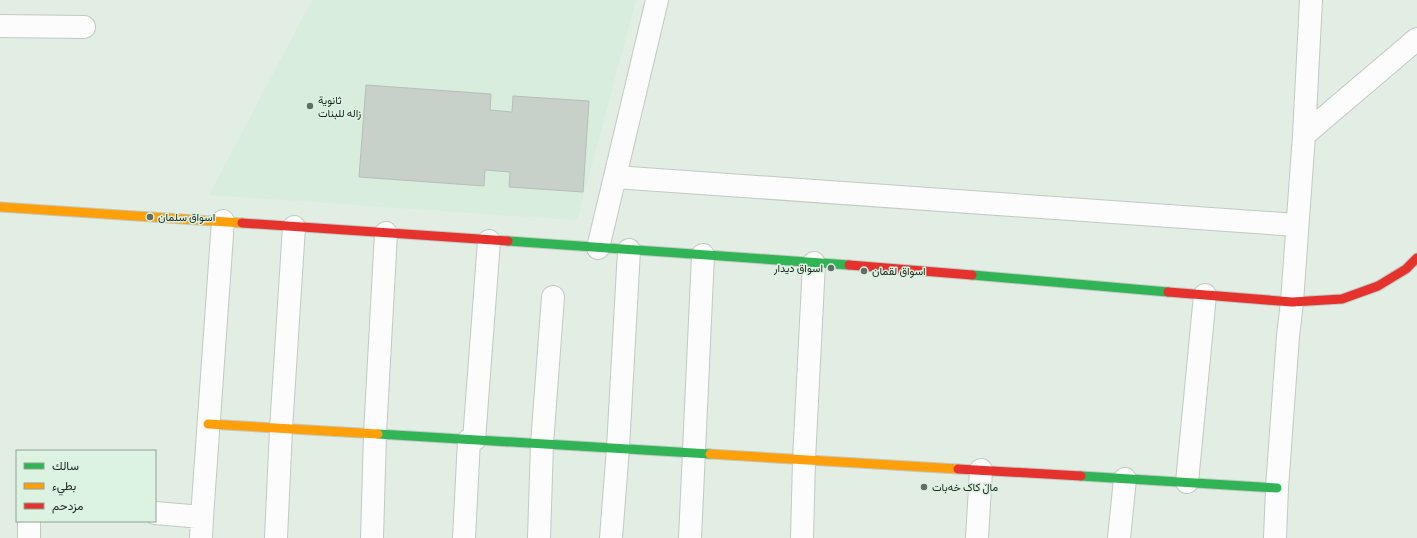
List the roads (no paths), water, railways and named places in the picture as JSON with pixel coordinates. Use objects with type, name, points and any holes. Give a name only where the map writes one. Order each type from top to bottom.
[{"type":"street","points":[[598,248],[657,0]]},
{"type":"street","points":[[1275,538],[1277,488],[1304,135],[1311,0]]},
{"type":"street","points":[[0,26],[84,27]]},
{"type":"street","points":[[1304,135],[1417,39]]},
{"type":"street","points":[[615,177],[1297,225]]},
{"type":"street","points":[[0,207],[814,262],[1292,302],[1342,299],[1378,286],[1406,268],[1417,258]]},
{"type":"street","points":[[200,538],[223,221]]},
{"type":"street","points":[[276,538],[281,429],[294,227]]},
{"type":"street","points":[[372,538],[375,434],[386,233]]},
{"type":"street","points":[[464,538],[471,440],[489,241]]},
{"type":"street","points":[[611,538],[618,448],[629,250]]},
{"type":"street","points":[[690,538],[703,255]]},
{"type":"street","points":[[802,538],[804,460],[814,262]]},
{"type":"street","points":[[1187,482],[1205,295]]},
{"type":"street","points":[[539,538],[542,444],[553,297]]},
{"type":"street","points":[[208,424],[1277,488]]},
{"type":"street","points":[[977,538],[981,470]]},
{"type":"street","points":[[1119,538],[1125,479]]},
{"type":"street","points":[[156,513],[202,516]]},
{"type":"street","points":[[29,538],[30,522]]},
{"type":"place","name":"ثانوية زاله للبنات","points":[[310,106]]},
{"type":"place","name":"اسواق سلمان","points":[[150,217]]},
{"type":"place","name":"اسواق ديدار","points":[[831,268]]},
{"type":"place","name":"اسواق لقمان","points":[[864,271]]},
{"type":"place","name":"ماڵ کاک خەبات","points":[[924,487]]}]
